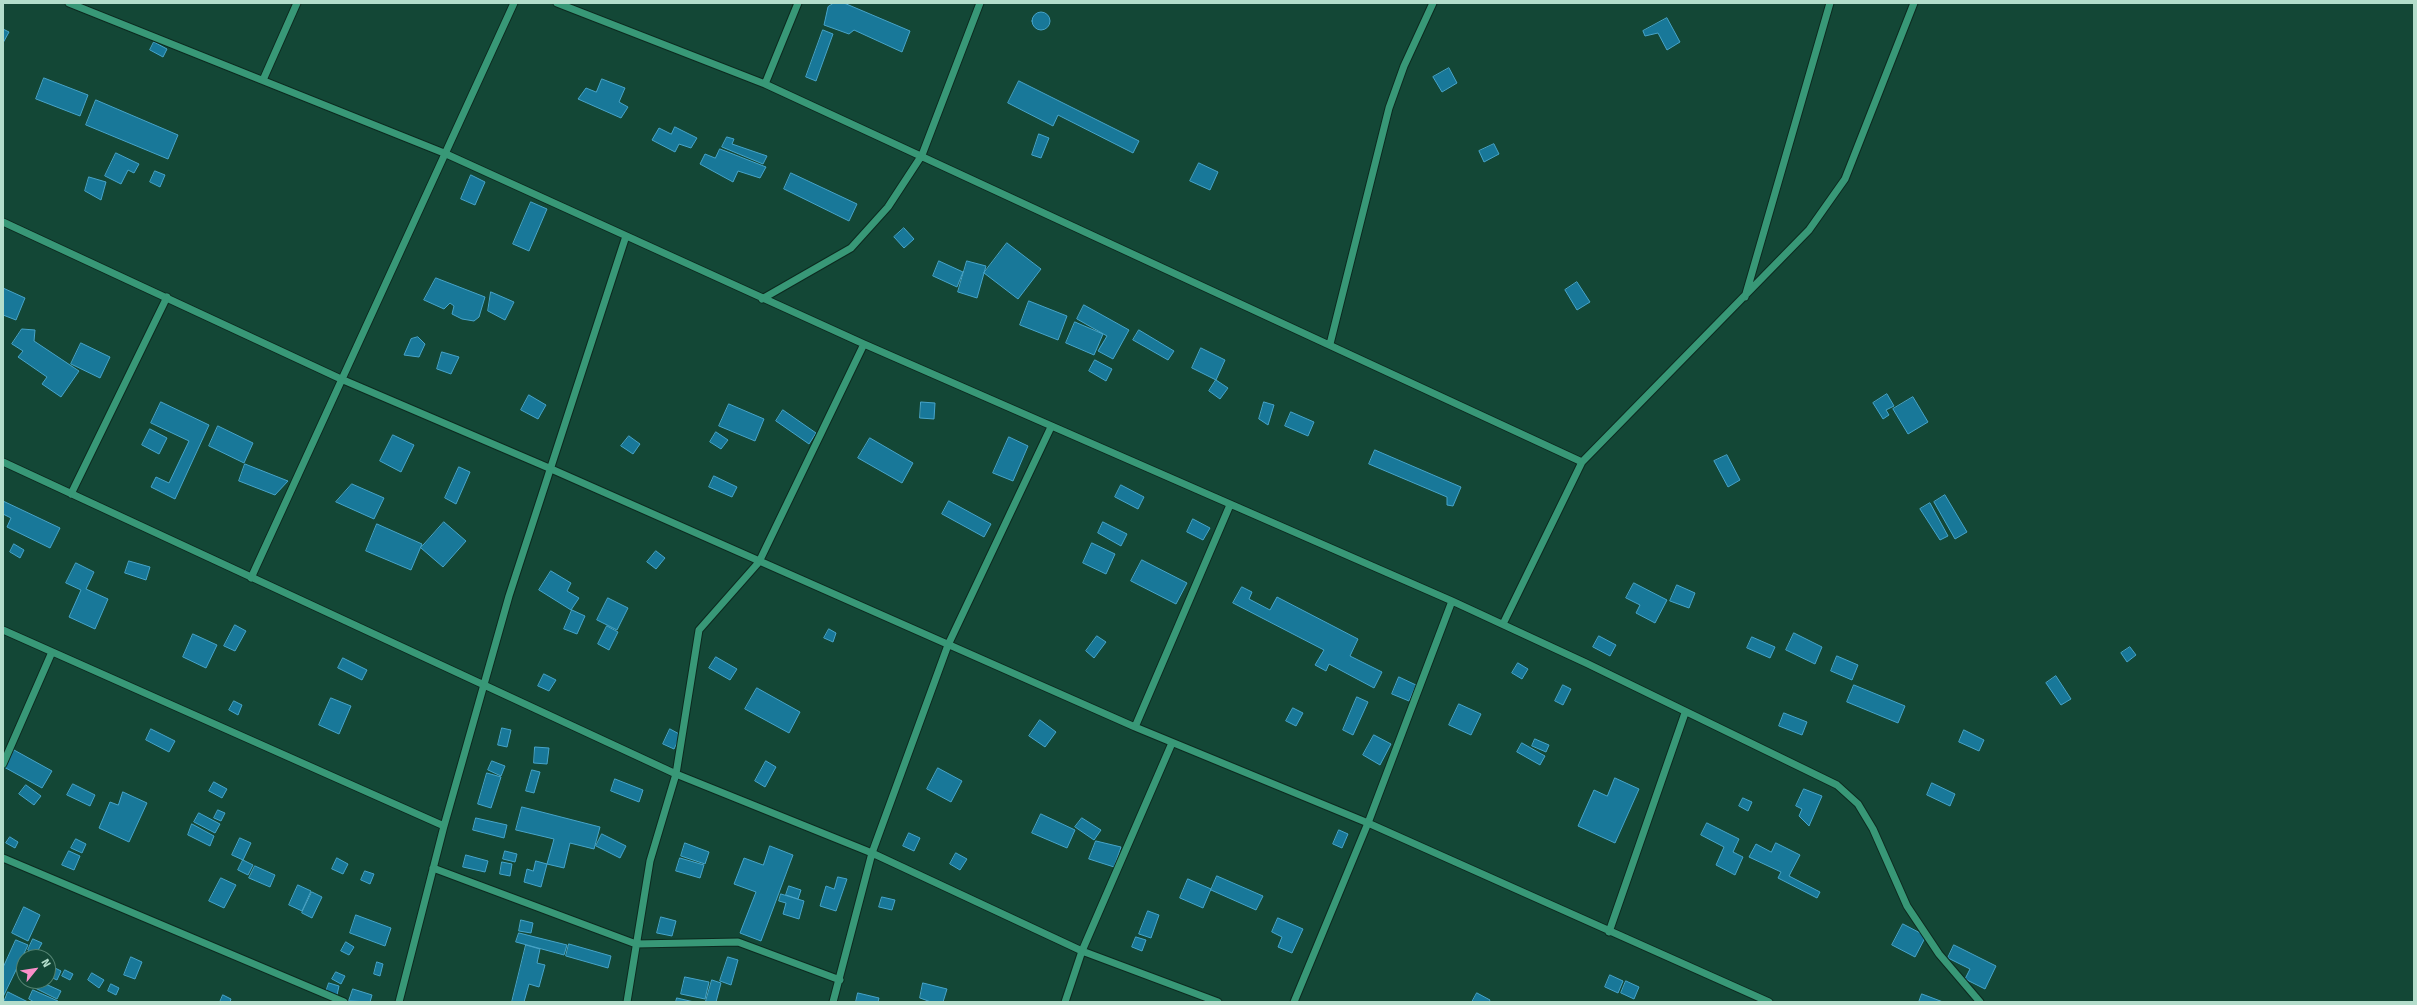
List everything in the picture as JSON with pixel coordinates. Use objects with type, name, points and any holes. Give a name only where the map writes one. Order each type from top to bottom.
[{"type":"street","points":[[69,3],[444,153],[762,299],[1503,624],[1837,785],[1858,804],[1873,829],[1907,906],[1939,954],[1980,1002]]},
{"type":"street","points":[[263,80],[297,3]]},
{"type":"street","points":[[251,578],[444,153],[514,3]]},
{"type":"street","points":[[557,3],[765,84],[922,155],[1582,462]]},
{"type":"street","points":[[765,84],[798,3]]},
{"type":"street","points":[[762,299],[851,248],[888,207],[922,155],[980,3]]},
{"type":"street","points":[[1330,344],[1390,108],[1404,66],[1433,3]]},
{"type":"street","points":[[1745,298],[1830,3]]},
{"type":"street","points":[[1503,624],[1582,462],[1745,298],[1809,230],[1845,179],[1914,3]]},
{"type":"street","points":[[3,222],[341,379],[549,468],[1134,728],[1368,823],[1609,932],[1769,1002]]},
{"type":"street","points":[[399,1002],[444,826],[509,596],[549,468],[626,236]]},
{"type":"street","points":[[71,494],[167,297]]},
{"type":"street","points":[[627,1002],[650,861],[676,774],[699,630],[759,562],[864,344]]},
{"type":"street","points":[[833,1002],[840,980],[872,853],[948,645],[1051,427]]},
{"type":"street","points":[[3,462],[676,774],[872,853],[1082,951],[1218,1002]]},
{"type":"street","points":[[1134,728],[1230,505]]},
{"type":"street","points":[[1294,1002],[1368,823],[1452,601]]},
{"type":"street","points":[[3,630],[444,826]]},
{"type":"street","points":[[3,764],[52,652]]},
{"type":"street","points":[[1609,932],[1685,713]]},
{"type":"street","points":[[1065,1002],[1082,951],[1172,743]]},
{"type":"street","points":[[3,858],[344,1002]]},
{"type":"street","points":[[433,868],[636,944],[738,942],[840,980]]},
{"type":"building","points":[[834,3],[844,3],[910,31],[902,52],[854,30],[849,34],[824,25],[828,7]]},
{"type":"building","points":[[1041,12],[1047,15],[1050,21],[1047,27],[1041,30],[1035,27],[1032,21],[1035,15]]},
{"type":"building","points":[[1667,18],[1680,42],[1667,50],[1658,33],[1645,36],[1643,31]]},
{"type":"building","points":[[3,29],[9,32],[3,43]]},
{"type":"building","points":[[823,30],[833,34],[816,81],[806,77]]},
{"type":"building","points":[[154,42],[167,49],[163,57],[150,50]]},
{"type":"building","points":[[1449,68],[1457,83],[1442,92],[1433,77]]},
{"type":"building","points":[[44,78],[88,95],[80,116],[36,99]]},
{"type":"building","points":[[602,79],[625,88],[619,102],[628,107],[621,118],[578,99],[586,88],[596,92]]},
{"type":"building","points":[[1019,81],[1139,141],[1133,153],[1058,115],[1053,126],[1008,103]]},
{"type":"building","points":[[96,100],[178,135],[168,159],[86,125]]},
{"type":"building","points":[[675,127],[697,138],[691,148],[679,144],[675,152],[652,140],[659,128],[671,134]]},
{"type":"building","points":[[1039,134],[1049,138],[1041,158],[1032,155]]},
{"type":"building","points":[[727,137],[734,139],[732,144],[767,156],[763,164],[722,147]]},
{"type":"building","points":[[1494,144],[1499,154],[1484,162],[1479,151]]},
{"type":"building","points":[[720,149],[766,167],[760,178],[738,171],[733,182],[700,164],[705,154],[715,158]]},
{"type":"building","points":[[116,153],[139,164],[134,173],[128,170],[121,184],[105,176]]},
{"type":"building","points":[[1199,163],[1218,172],[1210,190],[1190,181]]},
{"type":"building","points":[[155,171],[165,175],[160,187],[150,182]]},
{"type":"building","points":[[791,173],[857,204],[849,221],[784,189]]},
{"type":"building","points":[[471,175],[485,182],[475,205],[461,199]]},
{"type":"building","points":[[89,177],[106,182],[101,200],[85,191]]},
{"type":"building","points":[[531,202],[547,209],[529,251],[513,244]]},
{"type":"building","points":[[904,228],[914,239],[904,248],[894,237]]},
{"type":"building","points":[[1007,243],[1041,269],[1018,299],[984,273]]},
{"type":"building","points":[[939,261],[963,272],[957,287],[933,276]]},
{"type":"building","points":[[967,261],[986,266],[977,298],[958,292]]},
{"type":"building","points":[[436,278],[485,297],[479,317],[474,321],[462,319],[452,314],[454,306],[450,303],[444,309],[424,300]]},
{"type":"building","points":[[1577,282],[1590,302],[1577,310],[1565,290]]},
{"type":"building","points":[[3,288],[25,298],[16,320],[3,315]]},
{"type":"building","points":[[491,292],[514,302],[505,320],[488,311]]},
{"type":"building","points":[[1029,301],[1067,316],[1058,340],[1020,325]]},
{"type":"building","points":[[1084,305],[1129,330],[1113,359],[1098,351],[1107,336],[1077,319]]},
{"type":"building","points":[[1075,322],[1103,334],[1094,355],[1066,343]]},
{"type":"building","points":[[22,329],[35,330],[34,341],[79,371],[61,397],[42,384],[47,377],[18,357],[23,351],[12,344]]},
{"type":"building","points":[[1139,330],[1174,351],[1168,360],[1133,340]]},
{"type":"building","points":[[418,337],[425,344],[419,357],[404,355],[411,339]]},
{"type":"building","points":[[81,343],[110,357],[100,378],[71,364]]},
{"type":"building","points":[[1201,348],[1225,360],[1216,380],[1192,368]]},
{"type":"building","points":[[442,352],[459,357],[451,374],[437,369]]},
{"type":"building","points":[[1095,360],[1112,369],[1106,381],[1089,371]]},
{"type":"building","points":[[1216,380],[1228,388],[1220,399],[1209,391]]},
{"type":"building","points":[[1887,394],[1894,406],[1886,410],[1889,415],[1883,419],[1873,403]]},
{"type":"building","points":[[529,395],[546,405],[538,419],[521,410]]},
{"type":"building","points":[[1913,397],[1928,422],[1908,434],[1893,409]]},
{"type":"building","points":[[161,402],[209,425],[175,499],[151,487],[156,477],[169,483],[189,441],[151,423]]},
{"type":"building","points":[[921,402],[935,403],[934,419],[920,418]]},
{"type":"building","points":[[1264,402],[1274,405],[1268,425],[1259,419]]},
{"type":"building","points":[[729,404],[764,419],[755,441],[719,426]]},
{"type":"building","points":[[783,410],[816,433],[809,444],[776,421]]},
{"type":"building","points":[[1291,412],[1314,422],[1308,436],[1285,426]]},
{"type":"building","points":[[218,426],[253,443],[244,463],[209,446]]},
{"type":"building","points":[[150,429],[167,438],[159,454],[142,445]]},
{"type":"building","points":[[716,432],[728,440],[721,449],[710,442]]},
{"type":"building","points":[[393,435],[414,445],[401,472],[380,461]]},
{"type":"building","points":[[629,436],[640,444],[633,454],[621,446]]},
{"type":"building","points":[[1009,437],[1028,446],[1013,481],[993,473]]},
{"type":"building","points":[[870,438],[913,463],[902,483],[858,458]]},
{"type":"building","points":[[1375,450],[1461,487],[1453,506],[1447,505],[1447,497],[1369,464]]},
{"type":"building","points":[[1727,455],[1740,480],[1728,487],[1714,461]]},
{"type":"building","points":[[245,464],[288,481],[275,495],[239,481]]},
{"type":"building","points":[[459,467],[470,472],[456,504],[445,498]]},
{"type":"building","points":[[714,476],[737,487],[732,497],[709,487]]},
{"type":"building","points":[[352,484],[384,498],[374,519],[336,502]]},
{"type":"building","points":[[1121,485],[1144,497],[1138,509],[1115,497]]},
{"type":"building","points":[[1945,495],[1967,532],[1955,539],[1934,502]]},
{"type":"building","points":[[3,501],[60,528],[50,548],[7,527],[11,518],[3,514]]},
{"type":"building","points":[[949,501],[991,524],[984,537],[942,514]]},
{"type":"building","points":[[1930,503],[1948,536],[1940,540],[1920,509]]},
{"type":"building","points":[[1193,519],[1210,528],[1203,540],[1187,532]]},
{"type":"building","points":[[444,522],[466,541],[443,567],[421,548]]},
{"type":"building","points":[[1103,522],[1127,534],[1121,546],[1098,533]]},
{"type":"building","points":[[377,524],[422,544],[411,570],[366,551]]},
{"type":"building","points":[[1092,543],[1115,554],[1106,574],[1083,563]]},
{"type":"building","points":[[14,544],[24,550],[20,558],[10,552]]},
{"type":"building","points":[[656,551],[665,558],[656,569],[647,562]]},
{"type":"building","points":[[1142,560],[1187,583],[1176,604],[1131,581]]},
{"type":"building","points":[[129,561],[150,567],[146,580],[125,573]]},
{"type":"building","points":[[76,563],[94,572],[86,589],[108,599],[95,629],[69,617],[81,590],[66,583]]},
{"type":"building","points":[[551,571],[571,583],[567,591],[579,598],[571,610],[539,590]]},
{"type":"building","points":[[1634,583],[1667,600],[1655,623],[1636,613],[1640,605],[1626,598]]},
{"type":"building","points":[[1677,585],[1695,593],[1689,608],[1670,601]]},
{"type":"building","points":[[1242,587],[1252,592],[1249,599],[1270,610],[1277,597],[1358,639],[1350,656],[1382,672],[1374,688],[1329,664],[1326,671],[1315,665],[1324,650],[1233,603]]},
{"type":"building","points":[[608,598],[628,608],[617,630],[597,620]]},
{"type":"building","points":[[572,610],[585,616],[577,634],[564,629]]},
{"type":"building","points":[[235,625],[246,631],[235,651],[224,646]]},
{"type":"building","points":[[607,626],[618,632],[609,650],[598,644]]},
{"type":"building","points":[[829,629],[836,633],[833,642],[824,638]]},
{"type":"building","points":[[1794,633],[1822,647],[1815,664],[1786,650]]},
{"type":"building","points":[[193,634],[217,645],[206,668],[183,657]]},
{"type":"building","points":[[1097,636],[1106,642],[1094,658],[1086,651]]},
{"type":"building","points":[[1599,636],[1616,645],[1610,656],[1593,647]]},
{"type":"building","points":[[1752,637],[1775,647],[1770,658],[1747,648]]},
{"type":"building","points":[[2130,647],[2136,655],[2127,662],[2121,653]]},
{"type":"building","points":[[1837,656],[1858,665],[1852,680],[1831,671]]},
{"type":"building","points":[[716,657],[737,669],[730,680],[709,668]]},
{"type":"building","points":[[343,658],[367,670],[362,680],[338,668]]},
{"type":"building","points":[[1518,663],[1528,669],[1522,679],[1512,673]]},
{"type":"building","points":[[544,674],[556,680],[549,691],[538,686]]},
{"type":"building","points":[[2056,676],[2071,699],[2061,705],[2046,683]]},
{"type":"building","points":[[1399,677],[1416,685],[1409,701],[1392,694]]},
{"type":"building","points":[[1563,685],[1571,689],[1563,705],[1555,701]]},
{"type":"building","points":[[1854,685],[1905,706],[1898,723],[1847,702]]},
{"type":"building","points":[[757,688],[800,712],[789,733],[745,709]]},
{"type":"building","points":[[1357,697],[1368,702],[1353,735],[1343,730]]},
{"type":"building","points":[[331,698],[351,706],[339,734],[319,725]]},
{"type":"building","points":[[234,701],[242,705],[238,715],[229,710]]},
{"type":"building","points":[[1459,704],[1481,714],[1471,735],[1449,725]]},
{"type":"building","points":[[1293,708],[1303,713],[1296,726],[1286,721]]},
{"type":"building","points":[[1784,713],[1807,722],[1802,735],[1779,726]]},
{"type":"building","points":[[1040,720],[1056,732],[1045,747],[1029,736]]},
{"type":"building","points":[[502,728],[511,730],[507,747],[498,745]]},
{"type":"building","points":[[151,729],[175,741],[169,752],[146,740]]},
{"type":"building","points":[[670,729],[681,735],[674,749],[663,744]]},
{"type":"building","points":[[1964,730],[1984,740],[1979,751],[1959,742]]},
{"type":"building","points":[[1374,735],[1391,744],[1380,765],[1363,755]]},
{"type":"building","points":[[1535,739],[1549,745],[1546,752],[1532,746]]},
{"type":"building","points":[[1522,743],[1545,756],[1540,765],[1517,752]]},
{"type":"building","points":[[535,747],[549,748],[547,764],[534,763]]},
{"type":"building","points":[[14,750],[52,771],[42,788],[4,767]]},
{"type":"building","points":[[492,761],[505,766],[501,776],[488,770]]},
{"type":"building","points":[[766,761],[776,767],[765,787],[755,781]]},
{"type":"building","points":[[938,768],[962,781],[951,802],[927,789]]},
{"type":"building","points":[[532,770],[540,772],[534,793],[526,791]]},
{"type":"building","points":[[487,773],[501,777],[491,808],[478,804]]},
{"type":"building","points":[[1615,778],[1639,789],[1615,843],[1578,826],[1594,790],[1607,796]]},
{"type":"building","points":[[615,779],[643,790],[639,802],[611,791]]},
{"type":"building","points":[[214,782],[227,789],[222,798],[209,791]]},
{"type":"building","points":[[1932,783],[1955,794],[1950,806],[1927,795]]},
{"type":"building","points":[[73,784],[95,795],[90,806],[67,795]]},
{"type":"building","points":[[26,785],[41,796],[34,805],[19,794]]},
{"type":"building","points":[[1804,789],[1822,796],[1809,826],[1799,816],[1802,809],[1796,806]]},
{"type":"building","points":[[123,792],[147,803],[129,842],[99,828],[110,802],[118,805]]},
{"type":"building","points":[[1743,798],[1752,802],[1748,811],[1739,806]]},
{"type":"building","points":[[522,807],[600,827],[594,849],[570,843],[564,868],[547,864],[554,839],[516,830]]},
{"type":"building","points":[[218,810],[225,813],[221,821],[214,818]]},
{"type":"building","points":[[199,813],[220,824],[215,833],[194,822]]},
{"type":"building","points":[[1041,814],[1075,830],[1067,848],[1032,833]]},
{"type":"building","points":[[476,818],[507,825],[504,838],[473,830]]},
{"type":"building","points":[[1082,818],[1101,830],[1094,840],[1075,827]]},
{"type":"building","points":[[1707,823],[1739,839],[1733,852],[1743,857],[1735,875],[1716,865],[1724,847],[1701,835]]},
{"type":"building","points":[[192,824],[214,836],[210,846],[188,835]]},
{"type":"building","points":[[1339,830],[1348,834],[1342,848],[1333,844]]},
{"type":"building","points":[[909,833],[920,838],[914,851],[903,846]]},
{"type":"building","points":[[602,834],[626,846],[620,858],[596,846]]},
{"type":"building","points":[[10,837],[18,842],[15,848],[6,843]]},
{"type":"building","points":[[240,838],[251,843],[243,860],[232,855]]},
{"type":"building","points":[[76,839],[86,844],[82,853],[71,848]]},
{"type":"building","points":[[1096,841],[1121,847],[1114,867],[1089,859]]},
{"type":"building","points":[[685,843],[709,852],[705,864],[681,856]]},
{"type":"building","points":[[1776,843],[1800,855],[1789,876],[1820,892],[1817,898],[1778,878],[1781,872],[1749,857],[1756,844],[1771,852]]},
{"type":"building","points":[[770,846],[793,855],[761,941],[740,933],[756,892],[734,884],[744,858],[763,865]]},
{"type":"building","points":[[69,851],[80,856],[74,870],[62,865]]},
{"type":"building","points":[[505,851],[517,854],[515,862],[503,859]]},
{"type":"building","points":[[956,853],[967,859],[960,870],[950,864]]},
{"type":"building","points":[[466,855],[488,861],[485,872],[463,867]]},
{"type":"building","points":[[337,858],[348,864],[343,874],[332,869]]},
{"type":"building","points":[[680,858],[704,865],[700,878],[676,871]]},
{"type":"building","points":[[243,860],[253,865],[248,875],[238,870]]},
{"type":"building","points":[[536,861],[547,864],[541,887],[524,882],[527,869],[533,871]]},
{"type":"building","points":[[502,862],[512,864],[510,876],[500,874]]},
{"type":"building","points":[[255,866],[275,875],[270,887],[249,878]]},
{"type":"building","points":[[365,871],[374,874],[370,884],[361,880]]},
{"type":"building","points":[[1217,876],[1263,896],[1256,910],[1211,890]]},
{"type":"building","points":[[838,877],[847,879],[836,911],[820,906],[826,886],[834,889]]},
{"type":"building","points":[[221,878],[236,885],[224,908],[209,901]]},
{"type":"building","points":[[1188,879],[1211,889],[1203,908],[1180,898]]},
{"type":"building","points":[[298,885],[311,891],[302,911],[289,905]]},
{"type":"building","points":[[789,886],[801,890],[798,899],[786,895]]},
{"type":"building","points":[[312,892],[322,897],[312,918],[302,913]]},
{"type":"building","points":[[781,894],[804,901],[799,919],[783,914],[786,903],[779,901]]},
{"type":"building","points":[[882,897],[895,900],[892,910],[879,907]]},
{"type":"building","points":[[24,907],[40,915],[28,941],[12,933]]},
{"type":"building","points":[[1148,911],[1159,915],[1151,938],[1139,934]]},
{"type":"building","points":[[356,915],[391,928],[385,946],[350,933]]},
{"type":"building","points":[[661,917],[676,921],[672,936],[657,933]]},
{"type":"building","points":[[1278,918],[1303,929],[1292,953],[1278,947],[1282,937],[1272,932]]},
{"type":"building","points":[[521,920],[533,923],[531,933],[519,931]]},
{"type":"building","points":[[1903,924],[1926,936],[1915,957],[1892,945]]},
{"type":"building","points":[[519,933],[567,945],[564,955],[516,942]]},
{"type":"building","points":[[1136,937],[1146,940],[1142,951],[1132,947]]},
{"type":"building","points":[[33,939],[42,943],[39,949],[28,949]]},
{"type":"building","points":[[16,940],[28,945],[26,949],[16,949],[16,970],[3,997],[3,968]]},
{"type":"building","points":[[346,942],[354,947],[349,955],[341,951]]},
{"type":"building","points":[[569,944],[611,956],[608,968],[566,956]]},
{"type":"building","points":[[526,945],[540,949],[537,963],[545,965],[539,987],[529,984],[524,1002],[512,1002]]},
{"type":"building","points":[[1954,945],[1996,966],[1985,989],[1965,979],[1970,969],[1948,958]]},
{"type":"building","points":[[131,957],[142,962],[135,979],[124,975]]},
{"type":"building","points":[[728,957],[738,960],[731,985],[720,981]]},
{"type":"building","points":[[377,962],[383,964],[380,976],[374,974]]},
{"type":"building","points":[[56,968],[61,971],[56,980]]},
{"type":"building","points":[[65,970],[73,974],[70,980],[62,976]]},
{"type":"building","points":[[336,972],[345,976],[341,984],[332,979]]},
{"type":"building","points":[[92,973],[104,980],[99,988],[88,980]]},
{"type":"building","points":[[1610,975],[1623,981],[1618,993],[1605,987]]},
{"type":"building","points":[[685,977],[709,982],[705,999],[681,994]]},
{"type":"building","points":[[712,980],[721,983],[716,1002],[706,1001]]},
{"type":"building","points":[[1626,981],[1639,987],[1634,999],[1621,993]]},
{"type":"building","points":[[329,983],[339,986],[337,995],[326,992]]},
{"type":"building","points":[[923,983],[947,989],[943,1002],[931,1002],[920,998]]},
{"type":"building","points":[[111,984],[119,988],[116,995],[108,991]]},
{"type":"building","points":[[37,989],[56,989],[61,991],[57,999]]},
{"type":"building","points":[[353,989],[372,995],[370,1002],[349,1001]]},
{"type":"building","points":[[33,990],[58,1001],[34,1002],[29,999]]},
{"type":"building","points":[[8,992],[28,1002],[4,1002]]},
{"type":"building","points":[[858,993],[879,998],[878,1002],[856,1002]]},
{"type":"building","points":[[1477,993],[1490,1000],[1489,1002],[1472,1002]]},
{"type":"building","points":[[1922,994],[1943,1002],[1919,1002]]},
{"type":"building","points":[[223,995],[231,999],[230,1002],[220,1002]]},
{"type":"building","points":[[677,998],[694,1002],[676,1002]]}]
